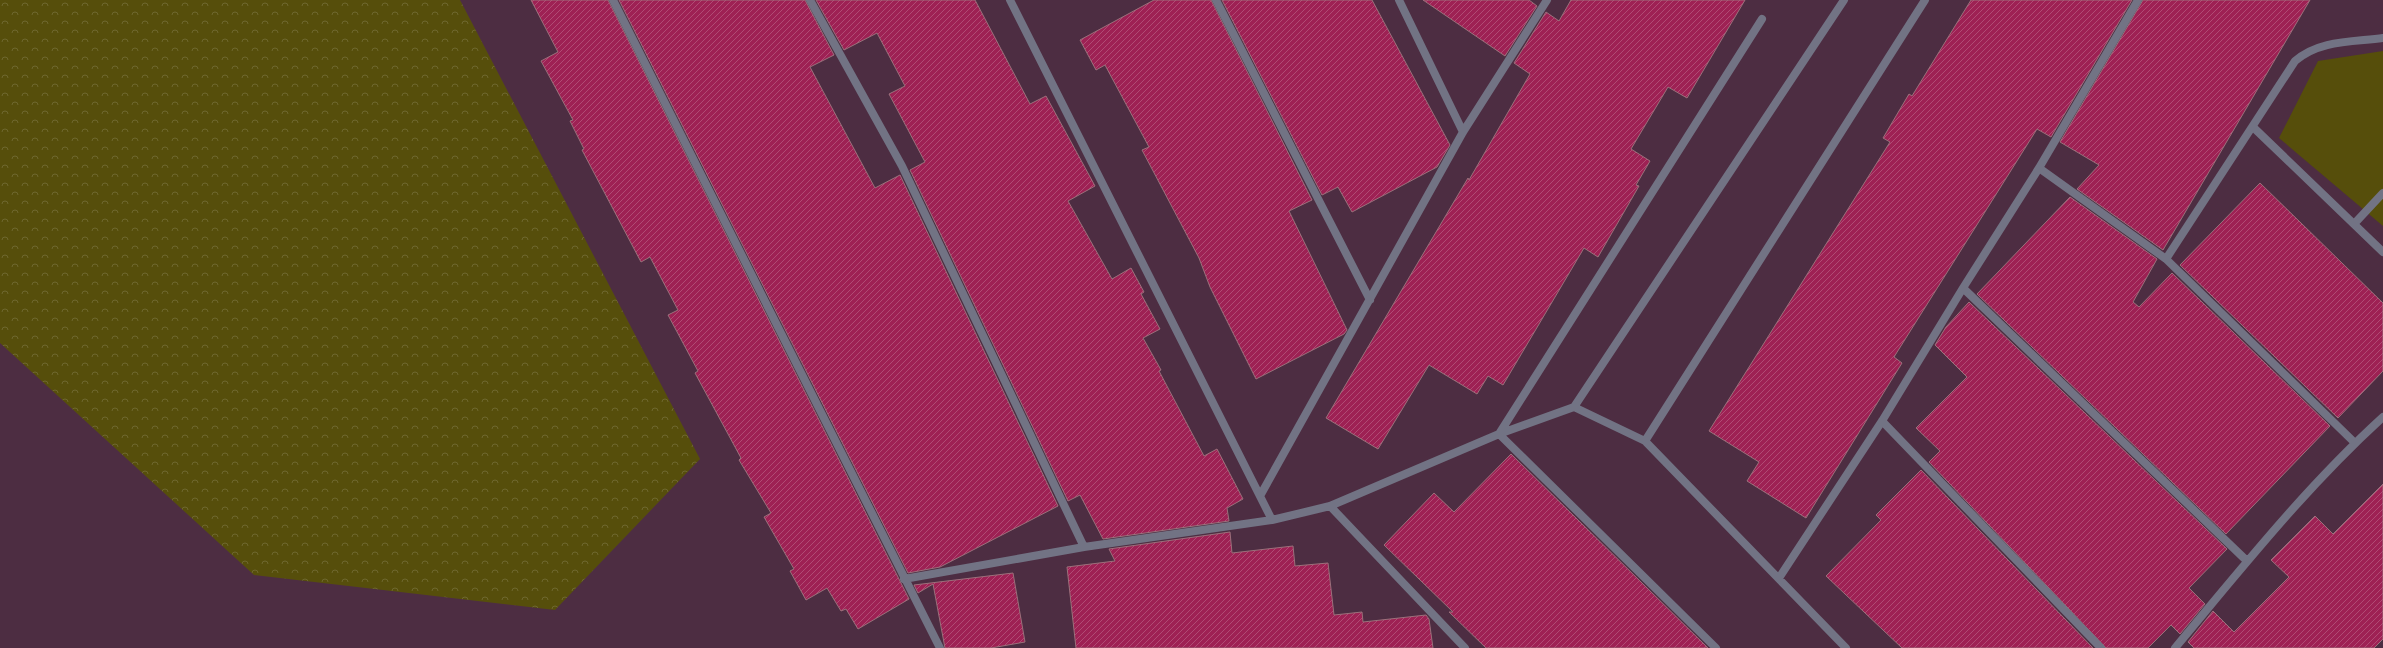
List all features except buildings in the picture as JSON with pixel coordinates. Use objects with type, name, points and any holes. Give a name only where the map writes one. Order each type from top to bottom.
[{"type":"street","points":[[613,0],[744,256],[904,579],[940,648]]},
{"type":"street","points":[[810,0],[902,166],[1084,546]]},
{"type":"street","points":[[1010,0],[1272,520]]},
{"type":"street","points":[[1216,0],[1370,300]]},
{"type":"street","points":[[1399,0],[1463,132]]},
{"type":"street","points":[[1260,496],[1463,132],[1547,0]]},
{"type":"street","points":[[904,579],[1084,546],[1272,520],[1330,506],[1499,434],[1574,408],[1844,0]]},
{"type":"street","points":[[1645,441],[1925,0]]},
{"type":"street","points":[[1779,578],[1882,421],[1963,288],[2039,168],[2138,0]]},
{"type":"street","points":[[1499,434],[1762,19]]},
{"type":"street","points":[[2166,259],[2295,61],[2306,52],[2323,45],[2383,38]]},
{"type":"street","points":[[2253,127],[2383,252]]},
{"type":"street","points":[[2039,168],[2166,259],[2355,443]]},
{"type":"street","points":[[2354,224],[2383,193]]},
{"type":"street","points":[[1963,288],[2247,561]]},
{"type":"street","points":[[1574,408],[1645,441],[1846,648]]},
{"type":"street","points":[[2175,648],[2247,561],[2355,443],[2383,417]]},
{"type":"street","points":[[1882,421],[2100,648]]},
{"type":"street","points":[[1499,434],[1716,648]]},
{"type":"street","points":[[1330,506],[1465,648]]},
{"type":"green space","points":[[0,0],[460,0],[700,459],[555,610],[254,575],[0,343]]},
{"type":"green space","points":[[2383,51],[2383,226],[2279,138],[2318,61]]}]
